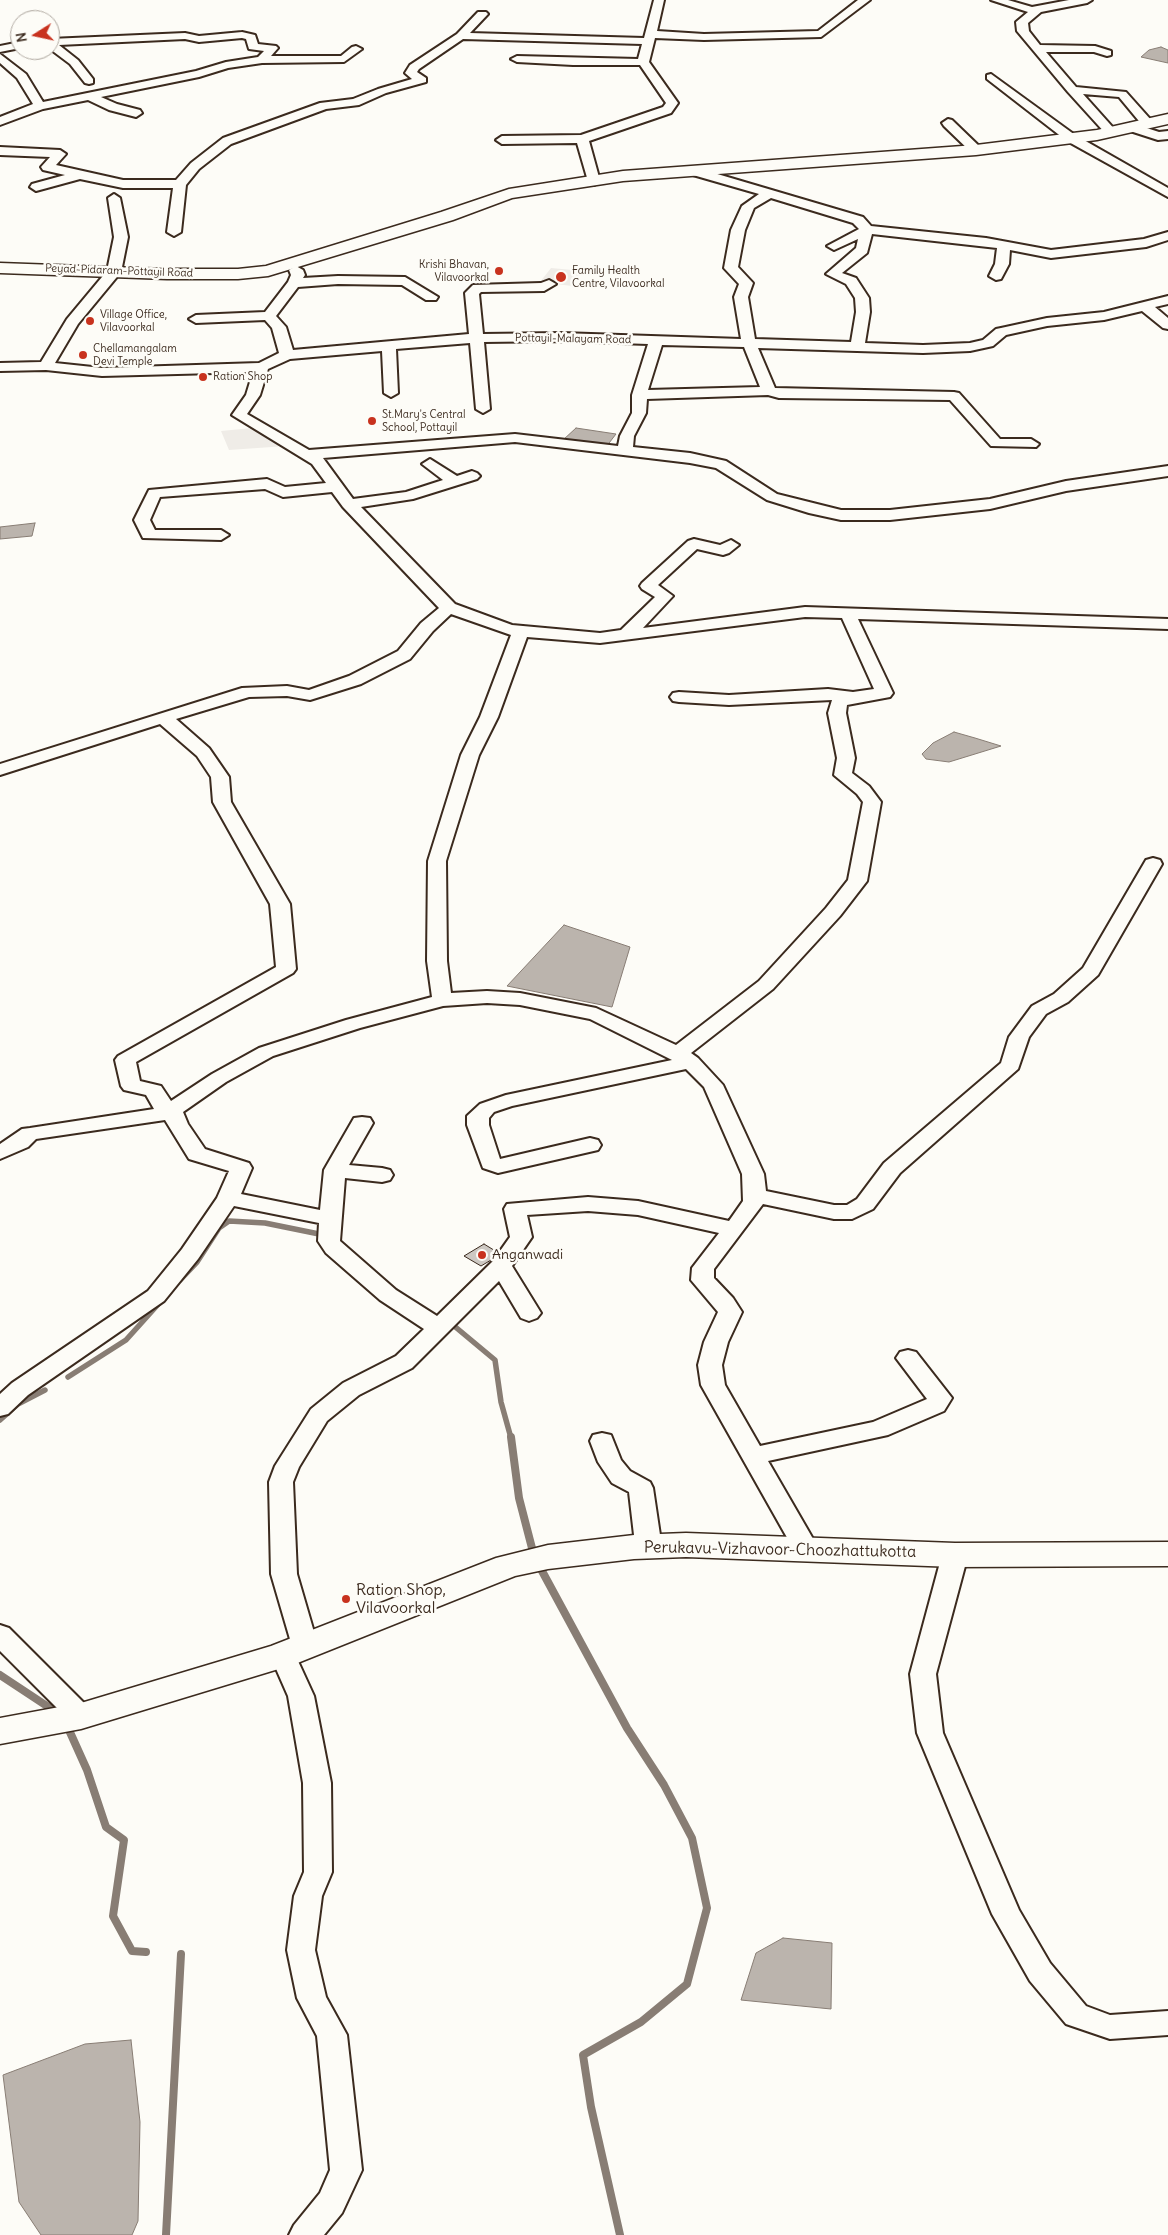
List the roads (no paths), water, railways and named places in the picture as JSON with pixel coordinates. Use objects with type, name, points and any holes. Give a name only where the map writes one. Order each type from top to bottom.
[{"type":"street","points":[[502,140],[582,139],[667,110],[672,103],[643,62],[659,0]]},
{"type":"street","points":[[461,36],[649,38],[821,34],[865,0]]},
{"type":"street","points":[[996,0],[1036,11],[1022,22],[1023,31],[1072,90],[1111,132]]},
{"type":"street","points":[[1032,10],[1087,0]]},
{"type":"street","points":[[174,232],[180,184],[195,166],[227,141],[324,106],[355,102],[382,91],[422,80],[411,73],[414,67],[461,36],[482,14]]},
{"type":"street","points":[[60,34],[82,29],[188,27],[193,41]]},
{"type":"street","points":[[60,43],[193,41],[248,36],[251,37],[253,47],[272,48],[262,60]]},
{"type":"street","points":[[1039,48],[1095,49],[1109,58],[1090,61],[1049,60]]},
{"type":"street","points":[[1,120],[40,106],[199,74],[226,65],[262,60],[344,59],[356,49]]},
{"type":"street","points":[[60,51],[74,62],[89,81]]},
{"type":"street","points":[[0,57],[22,76],[40,106]]},
{"type":"street","points":[[517,59],[573,62],[643,62]]},
{"type":"street","points":[[991,78],[1071,138],[1168,192]]},
{"type":"street","points":[[1072,90],[1122,94],[1131,102],[1139,125],[1158,136],[1168,135]]},
{"type":"street","points":[[89,96],[113,107],[136,113]]},
{"type":"street","points":[[620,115],[634,121]]},
{"type":"street","name":"Peyad-Pidaram-Pottayil Road","points":[[0,268],[238,274],[268,271],[448,216],[508,194],[624,176],[976,150],[1111,132],[1168,119]]},
{"type":"street","points":[[948,123],[976,150]]},
{"type":"street","points":[[582,139],[594,181]]},
{"type":"street","points":[[0,151],[60,154],[40,176]]},
{"type":"street","points":[[696,172],[858,220],[867,230]]},
{"type":"street","points":[[40,176],[79,175],[115,183],[180,184]]},
{"type":"street","points":[[40,176],[79,175]]},
{"type":"street","points":[[46,366],[72,322],[114,272],[121,237],[109,198],[116,196],[115,183]]},
{"type":"street","points":[[769,391],[749,343],[741,297],[746,283],[731,268],[738,230],[748,206],[770,193]]},
{"type":"street","points":[[857,346],[863,312],[862,298],[851,280],[833,274],[862,250],[867,230]]},
{"type":"street","points":[[834,246],[867,230],[1004,246],[1051,254],[1138,244],[1168,236]]},
{"type":"street","points":[[996,276],[1002,264],[1004,246]]},
{"type":"street","points":[[196,319],[268,316],[298,275],[294,262]]},
{"type":"street","points":[[294,283],[338,280],[404,281],[431,297]]},
{"type":"street","points":[[483,409],[472,293],[478,288],[544,287],[548,284]]},
{"type":"street","name":"Pottayil-Malayam Road","points":[[0,367],[46,366],[102,372],[262,367],[287,355],[476,338],[561,337],[923,349],[970,347],[988,343],[1001,332],[1047,322],[1104,316],[1168,300]]},
{"type":"street","points":[[1143,305],[1168,325]]},
{"type":"street","points":[[268,316],[278,327],[287,355]]},
{"type":"street","points":[[625,451],[627,436],[639,413],[639,395],[656,341]]},
{"type":"street","points":[[389,346],[391,393]]},
{"type":"street","points":[[262,367],[254,395],[239,415],[317,462],[349,504],[449,608],[510,630],[600,638],[805,612],[1168,624]]},
{"type":"street","points":[[639,395],[769,391],[779,394],[954,396],[996,443],[1031,444]]},
{"type":"street","points":[[305,455],[515,438],[690,458],[721,464],[772,497],[815,510],[841,515],[890,514],[990,504],[1066,486],[1168,471]]},
{"type":"street","points":[[430,464],[455,481]]},
{"type":"street","points":[[349,504],[408,496],[472,476]]},
{"type":"street","points":[[221,534],[149,535],[142,520],[154,493],[267,484],[284,492],[336,487]]},
{"type":"street","points":[[626,635],[664,596],[648,586],[694,544],[722,550],[731,545]]},
{"type":"street","points":[[0,770],[163,717],[248,692],[287,691],[310,695],[355,680],[404,655],[427,626],[449,608]]},
{"type":"street","points":[[590,1145],[498,1166],[491,1163],[478,1125],[478,1116],[487,1108],[506,1101],[684,1058],[766,985],[833,912],[858,881],[872,802],[863,790],[843,775],[846,758],[837,713],[839,702],[853,697],[884,692],[848,614]]},
{"type":"street","points":[[442,1000],[437,961],[437,861],[470,755],[489,718],[521,631]]},
{"type":"street","points":[[679,697],[729,700],[828,694],[853,697]]},
{"type":"street","points":[[0,1408],[27,1384],[156,1296],[190,1254],[228,1198],[241,1168],[197,1154],[154,1090],[131,1086],[125,1060],[286,969],[280,904],[222,802],[220,777],[203,752],[163,717]]},
{"type":"street","points":[[754,1195],[834,1212],[852,1212],[865,1204],[892,1168],[1010,1066],[1019,1037],[1039,1010],[1061,998],[1091,971],[1153,864]]},
{"type":"street","points":[[0,1152],[20,1142],[30,1134],[170,1112],[219,1078],[266,1052],[353,1024],[442,1000],[487,997],[520,999],[596,1014],[684,1058],[713,1085],[753,1174],[754,1195],[746,1214],[703,1268],[702,1280],[725,1302],[730,1312],[716,1342],[710,1365],[713,1385],[807,1551]]},
{"type":"street","points":[[362,1123],[335,1170],[329,1242],[388,1295],[444,1323]]},
{"type":"street","points":[[335,1170],[382,1175]]},
{"type":"street","points":[[228,1198],[288,1212],[330,1218]]},
{"type":"street","points":[[305,2235],[330,2203],[346,2170],[332,2035],[312,1998],[301,1950],[308,1896],[318,1872],[317,1783],[301,1696],[284,1574],[281,1482],[287,1466],[319,1416],[351,1389],[404,1362],[501,1266],[521,1237],[515,1209],[588,1204],[638,1208],[734,1230]]},
{"type":"street","points":[[501,1266],[529,1313]]},
{"type":"street","points":[[753,1456],[879,1429],[936,1405],[940,1398],[908,1358]]},
{"type":"street","points":[[602,1442],[610,1462],[621,1477],[641,1488],[648,1535],[652,1546]]},
{"type":"street","name":"Perukavu-Vizhavoor-Choozhattukotta","points":[[0,1731],[81,1716],[294,1650],[508,1566],[548,1557],[652,1546],[721,1546],[807,1551],[955,1555],[1168,1554]]},
{"type":"street","points":[[955,1555],[923,1674],[930,1733],[1006,1914],[1040,1972],[1076,2015],[1110,2027],[1168,2023]]},
{"type":"street","points":[[0,1635],[81,1716]]},
{"type":"waterway","points":[[180,1280],[197,1262],[219,1228],[229,1221],[265,1223],[324,1235]]},
{"type":"waterway","points":[[68,1377],[126,1340],[162,1300]]},
{"type":"waterway","points":[[453,1325],[495,1360],[501,1402],[511,1438]]},
{"type":"waterway","points":[[0,1420],[18,1404],[45,1390]]},
{"type":"waterway","points":[[511,1437],[519,1498],[533,1552]]},
{"type":"waterway","points":[[542,1571],[627,1728],[664,1785],[692,1838],[707,1908],[687,1984],[641,2022],[583,2055],[591,2107],[620,2235]]},
{"type":"waterway","points":[[0,1675],[56,1712]]},
{"type":"waterway","points":[[69,1730],[87,1770],[106,1827],[124,1840],[113,1916],[132,1951],[146,1952]]},
{"type":"waterway","points":[[166,2235],[181,1954]]},
{"type":"place","name":"Krishi Bhavan, Vilavoorkal","points":[[499,271]]},
{"type":"place","name":"Family Health Centre, Vilavoorkal","points":[[561,277]]},
{"type":"place","name":"Village Office, Vilavoorkal","points":[[90,321]]},
{"type":"place","name":"Chellamangalam Devi Temple","points":[[83,355]]},
{"type":"place","name":"Ration Shop","points":[[203,377]]},
{"type":"place","name":"St.Mary's Central School, Pottayil","points":[[372,421]]},
{"type":"place","name":"Anganwadi","points":[[482,1255]]},
{"type":"place","name":"Ration Shop, Vilavoorkal","points":[[346,1599]]}]
